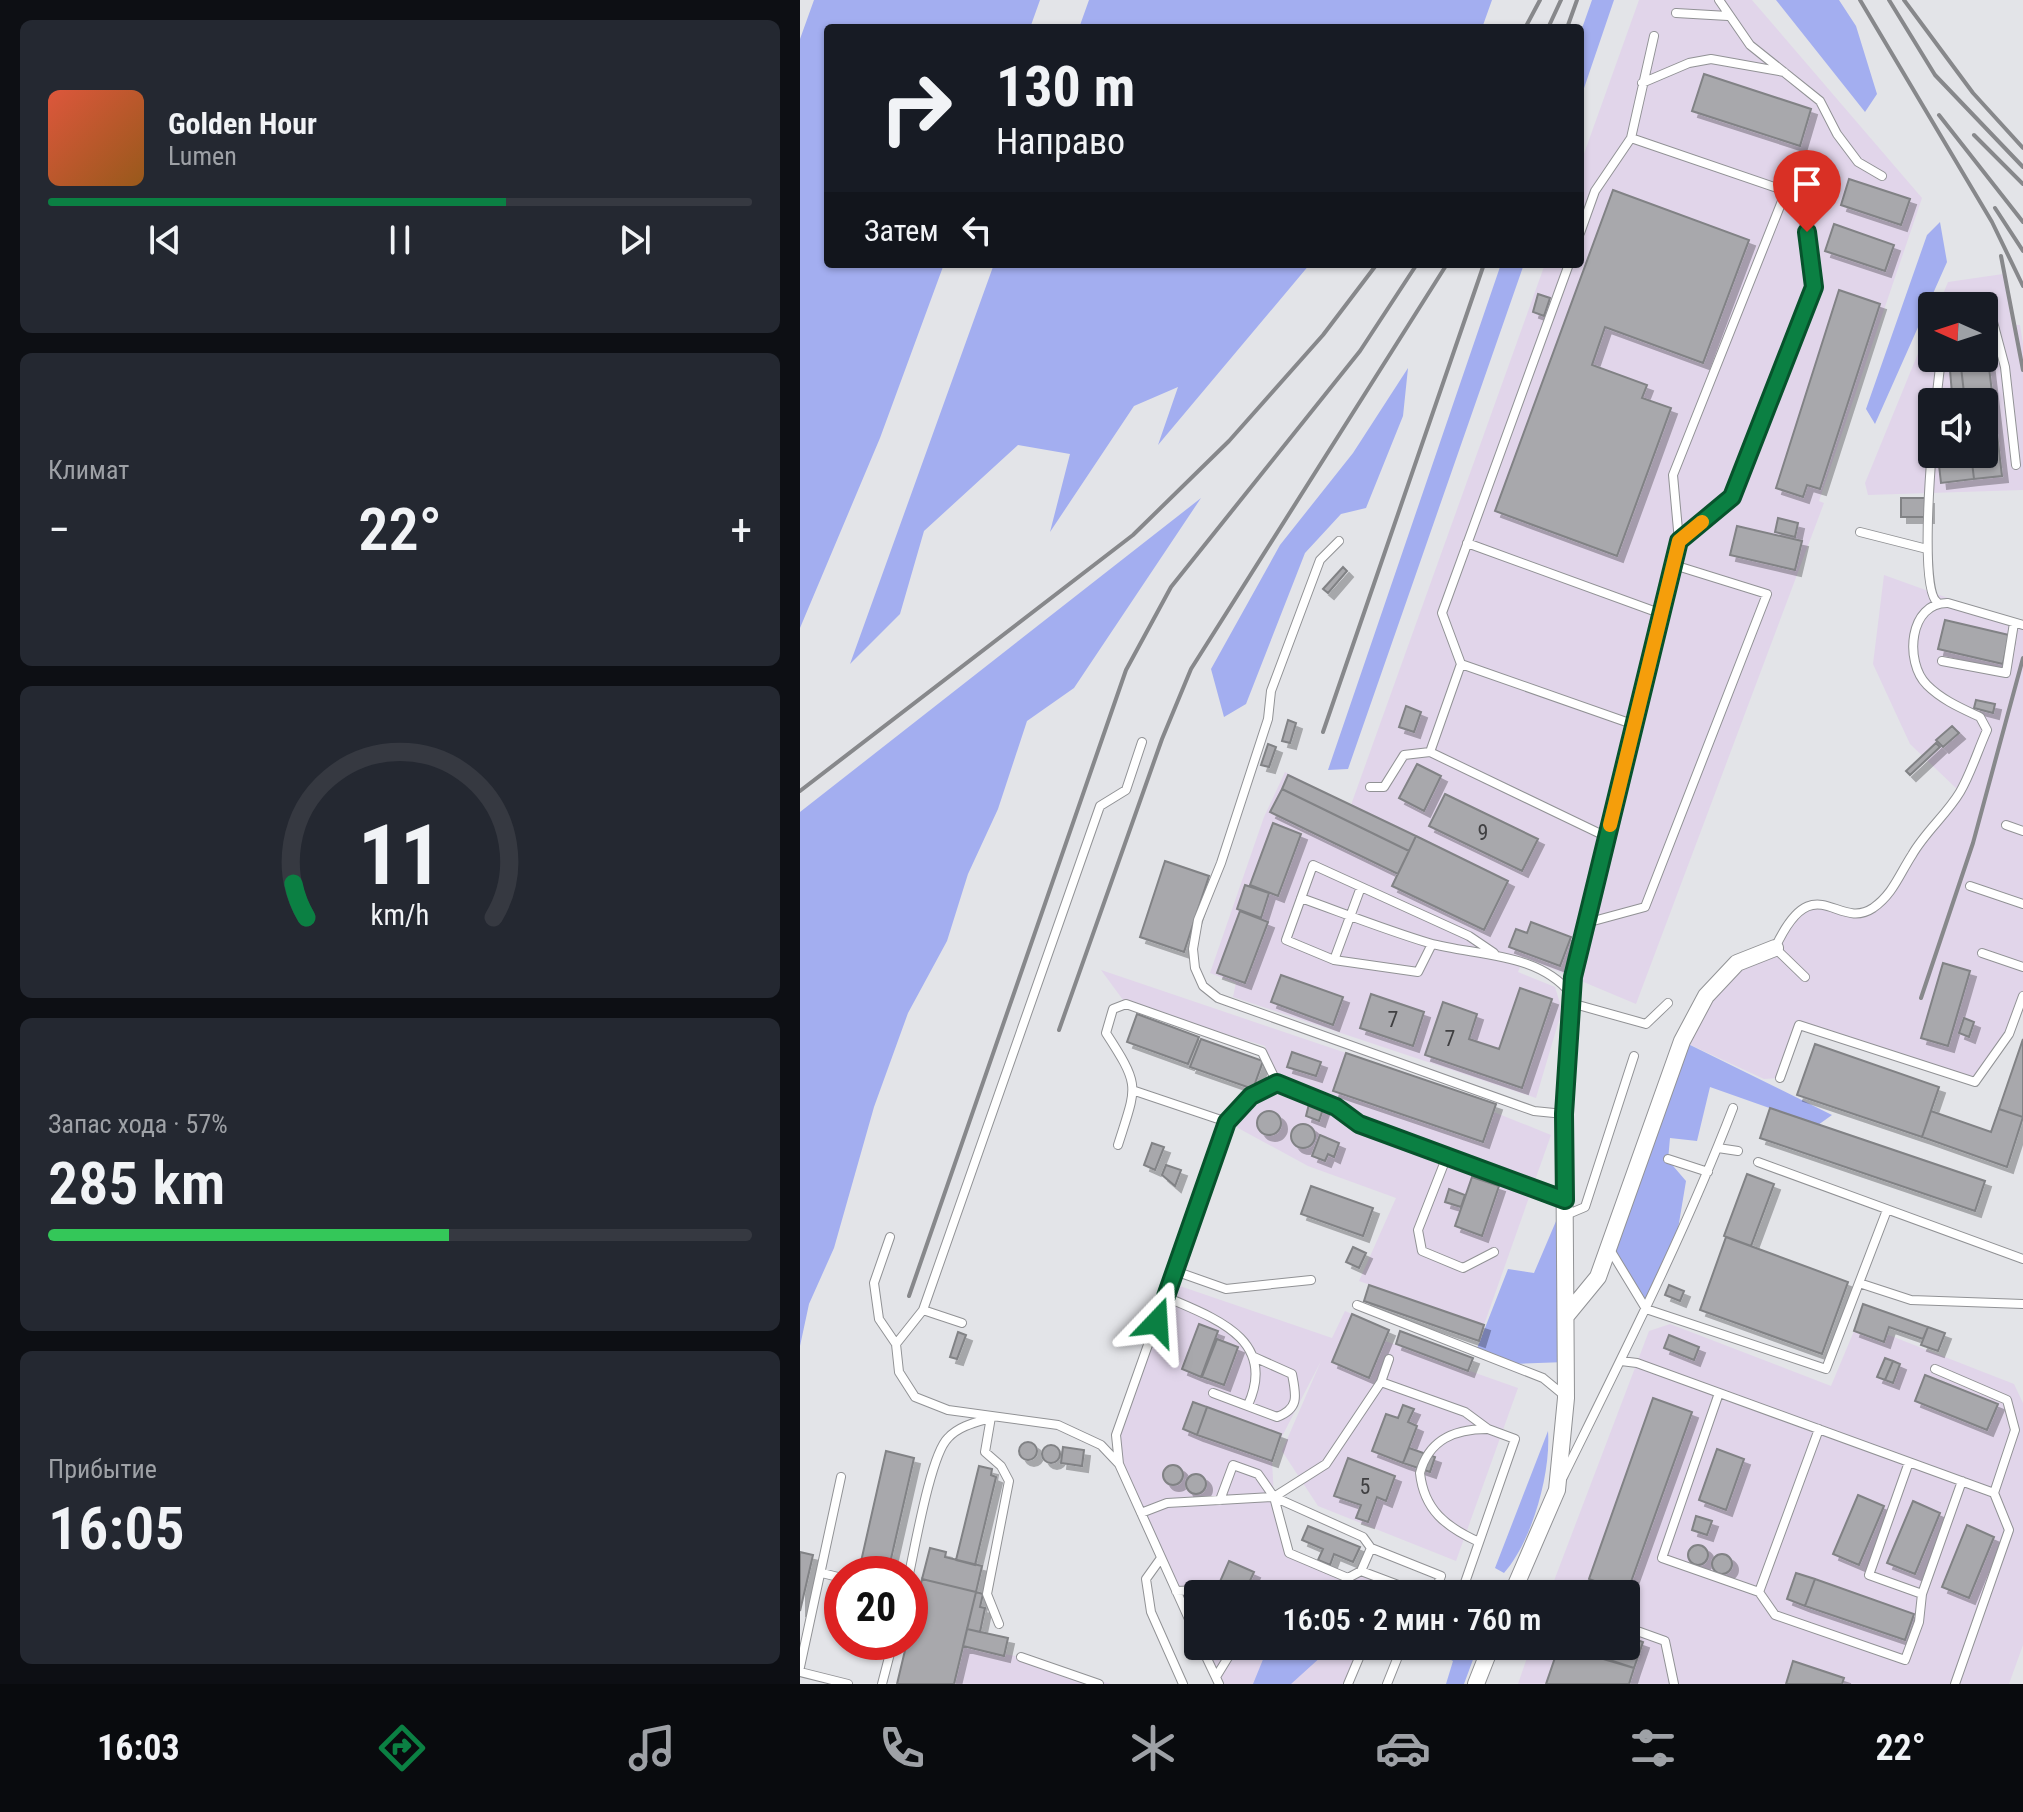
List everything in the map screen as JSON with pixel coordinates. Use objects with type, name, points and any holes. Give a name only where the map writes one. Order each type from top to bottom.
[{"type":"street","points":[[1566,1316],[1598,1277],[1682,1041],[1706,996],[1737,963],[1775,948]]},
{"type":"street","points":[[1518,1580],[1557,1490],[1566,1398],[1564,1114],[1571,998]]},
{"type":"street","points":[[1476,1684],[1485,1660]]},
{"type":"lane","points":[[1719,0],[1750,45],[1820,101],[1837,134],[1858,162],[1882,176]]},
{"type":"lane","points":[[1676,13],[1728,16]]},
{"type":"lane","points":[[1584,222],[1595,191],[1631,138],[1654,36]]},
{"type":"lane","points":[[1642,83],[1689,63],[1711,59],[1784,73]]},
{"type":"lane","points":[[1631,138],[1786,191],[1802,212],[1814,287],[1732,497],[1679,541]]},
{"type":"lane","points":[[1571,998],[1586,923],[1679,541],[1673,475],[1786,191]]},
{"type":"lane","points":[[1430,752],[1461,664],[1442,613],[1568,268]]},
{"type":"lane","points":[[1998,341],[2005,367],[2016,465]]},
{"type":"lane","points":[[1931,468],[1927,549],[1929,589],[1937,602],[2018,624],[2006,673],[1942,661]]},
{"type":"lane","points":[[1860,532],[1927,549]]},
{"type":"lane","points":[[1339,541],[1320,560],[1271,691],[1268,719],[1221,863],[1198,920],[1193,949],[1195,968],[1203,986],[1218,998],[1534,1111],[1564,1114]]},
{"type":"lane","points":[[1467,543],[1662,614]]},
{"type":"lane","points":[[1586,923],[1645,907],[1767,594],[1674,565]]},
{"type":"lane","points":[[1805,977],[1775,948],[1799,910],[1818,902],[1854,912],[1870,910],[1894,888],[1912,854],[1960,792],[1987,730],[1980,717],[1950,703],[1925,684],[1913,658],[1914,633],[1926,611],[1937,602]]},
{"type":"lane","points":[[1461,664],[1635,725]]},
{"type":"lane","points":[[896,1344],[923,1310],[1100,806],[1126,790],[1142,742]]},
{"type":"lane","points":[[1370,787],[1384,787],[1404,755],[1430,752],[1607,837]]},
{"type":"lane","points":[[2006,825],[2023,831]]},
{"type":"lane","points":[[1432,944],[1418,972],[1334,960],[1286,940],[1313,865],[1469,936],[1494,953],[1562,982],[1571,998],[1646,1024],[1668,1003]]},
{"type":"lane","points":[[1970,886],[2023,904]]},
{"type":"lane","points":[[1334,960],[1361,887]]},
{"type":"lane","points":[[1301,898],[1432,944],[1494,953]]},
{"type":"lane","points":[[1982,953],[2023,967]]},
{"type":"lane","points":[[1780,1078],[1799,1025],[1975,1082],[2009,1034],[2023,996]]},
{"type":"lane","points":[[1118,1145],[1135,1091],[1125,1063],[1106,1033],[1113,1009],[1126,1004],[1262,1052],[1277,1083],[1336,1107],[1359,1124],[1447,1156],[1565,1208],[1585,1207],[1634,1056]]},
{"type":"lane","points":[[1184,1608],[1119,1464],[1116,1435],[1227,1122],[1251,1096],[1277,1083]]},
{"type":"lane","points":[[1135,1091],[1227,1122]]},
{"type":"lane","points":[[1557,1490],[1646,1309],[1708,1172],[1733,1108]]},
{"type":"lane","points":[[1718,1148],[1738,1151]]},
{"type":"lane","points":[[1447,1156],[1418,1230],[1422,1251],[1463,1268],[1494,1252]]},
{"type":"lane","points":[[1668,1159],[1708,1172]]},
{"type":"lane","points":[[1758,1162],[2023,1259]]},
{"type":"lane","points":[[1608,1248],[1646,1309],[1826,1369],[1887,1210]]},
{"type":"lane","points":[[890,1237],[874,1283],[879,1319],[896,1344],[899,1372],[915,1397],[948,1410],[1025,1419],[1070,1429],[1101,1445],[1119,1464]]},
{"type":"lane","points":[[1175,1271],[1226,1289],[1311,1280]]},
{"type":"lane","points":[[1859,1283],[1911,1300],[2023,1304]]},
{"type":"lane","points":[[1166,1297],[1229,1324],[1254,1357],[1258,1383],[1248,1405]]},
{"type":"lane","points":[[1357,1305],[1543,1378],[1566,1398]]},
{"type":"lane","points":[[923,1310],[962,1323]]},
{"type":"lane","points":[[1213,1393],[1277,1417],[1290,1412],[1297,1400],[1292,1374],[1254,1357]]},
{"type":"lane","points":[[1274,1497],[1326,1464],[1381,1382],[1389,1359]]},
{"type":"lane","points":[[1621,1361],[1637,1363],[1994,1493]]},
{"type":"lane","points":[[1935,1369],[2007,1400],[2015,1430],[1994,1493],[2009,1530],[1955,1684]]},
{"type":"lane","points":[[1381,1382],[1465,1412],[1488,1429],[1515,1439],[1466,1580]]},
{"type":"lane","points":[[1719,1393],[1662,1558],[1759,1592],[1775,1615],[1905,1660],[1919,1622],[1922,1594],[1962,1481]]},
{"type":"lane","points":[[913,1556],[935,1464],[946,1439],[967,1425],[991,1417]]},
{"type":"lane","points":[[991,1417],[985,1452],[1001,1466],[1009,1481],[987,1594],[999,1624]]},
{"type":"lane","points":[[1479,1542],[1444,1523],[1430,1509],[1420,1473],[1433,1446],[1447,1435],[1468,1429],[1488,1429]]},
{"type":"lane","points":[[1759,1592],[1819,1429]]},
{"type":"lane","points":[[1909,1462],[1869,1575],[1922,1594]]},
{"type":"lane","points":[[1220,1500],[1233,1465],[1258,1474],[1274,1497],[1289,1553],[1348,1578],[1361,1571],[1371,1548]]},
{"type":"lane","points":[[841,1477],[800,1669],[848,1684]]},
{"type":"lane","points":[[1141,1513],[1167,1503],[1274,1497],[1363,1537],[1371,1548],[1441,1576],[1439,1580]]},
{"type":"lane","points":[[1161,1558],[1146,1579],[1151,1612],[1183,1684]]},
{"type":"lane","points":[[1361,1571],[1385,1580]]},
{"type":"lane","points":[[1176,1591],[1184,1591]]},
{"type":"lane","points":[[1640,1632],[1665,1641],[1674,1684]]},
{"type":"lane","points":[[1021,1657],[1099,1684]]},
{"type":"lane","points":[[882,1684],[888,1660]]},
{"type":"lane","points":[[1208,1660],[1217,1680]]},
{"type":"lane","points":[[1217,1680],[1228,1660]]},
{"type":"lane","points":[[1348,1684],[1358,1660]]},
{"type":"lane","points":[[1387,1684],[1397,1660]]},
{"type":"shaded area","points":[[814,0],[1040,0],[1031,24],[824,24],[824,268],[943,268],[880,438],[800,628],[800,39]]},
{"type":"shaded area","points":[[1089,0],[1492,0],[1483,24],[1080,24]]},
{"type":"shaded area","points":[[1592,0],[1614,0],[1584,88],[1584,24]]},
{"type":"shaded area","points":[[1639,0],[1752,0],[1922,198],[1819,501],[1824,503],[1636,1004],[1524,957],[1518,972],[1555,987],[1562,1010],[1536,1098],[1233,997],[1236,983],[1210,973],[1264,817],[1285,772],[1351,805],[1544,268],[1584,268],[1584,154]]},
{"type":"shaded area","points":[[1776,0],[1839,0],[1856,26],[1877,94],[1865,112]]},
{"type":"shaded area","points":[[1940,222],[1947,262],[1934,292],[1918,292],[1918,327],[1875,424],[1866,409],[1927,235]]},
{"type":"shaded area","points":[[993,268],[1307,268],[1158,445],[1178,387],[1134,406],[1050,532],[1070,454],[1018,445],[924,531],[900,614],[850,664]]},
{"type":"shaded area","points":[[1500,268],[1523,268],[1348,769],[1328,770]]},
{"type":"shaded area","points":[[2003,274],[2012,325],[2020,325],[2023,344],[2023,490],[1868,495],[1865,483],[1918,353],[1918,372],[1998,372],[1998,292],[1944,292],[1948,282]]},
{"type":"shaded area","points":[[1408,368],[1403,416],[1366,508],[1341,514],[1305,553],[1246,704],[1224,717],[1211,669],[1280,545],[1353,453]]},
{"type":"shaded area","points":[[1201,498],[1074,688],[1027,721],[998,809],[968,874],[947,941],[908,1013],[874,1107],[834,1248],[809,1304],[800,1346],[800,812]]},
{"type":"shaded area","points":[[1884,575],[2023,625],[2023,996],[2009,1034],[1975,1082],[1800,1026],[1780,1078],[1764,1079],[1682,1041],[1737,963],[1775,948],[1799,910],[1818,902],[1854,912],[1878,903],[1960,792],[1910,744],[1873,664]]},
{"type":"shaded area","points":[[1101,970],[1355,1056],[1551,1135],[1484,1325],[1359,1281],[1396,1198],[1308,1166],[1227,1122],[1277,1083],[1265,1046],[1126,1004]]},
{"type":"shaded area","points":[[1682,1041],[1832,1115],[1818,1125],[1710,1087],[1697,1141],[1670,1138],[1668,1160],[1686,1181],[1675,1247],[1646,1309],[1608,1248]]},
{"type":"shaded area","points":[[1565,1200],[1566,1362],[1511,1364],[1476,1351],[1508,1269],[1534,1273]]},
{"type":"shaded area","points":[[1171,1283],[1332,1338],[1345,1311],[1389,1330],[1385,1341],[1518,1388],[1456,1561],[1318,1506],[1282,1451],[1321,1361],[1272,1461],[1274,1497],[1289,1553],[1348,1578],[1361,1571],[1385,1580],[1184,1580],[1184,1608],[1119,1464],[1121,1422]]},
{"type":"shaded area","points":[[1670,1324],[1831,1386],[1854,1331],[1883,1341],[1886,1334],[2014,1384],[2023,1403],[2023,1645],[2009,1684],[1518,1684],[1526,1660],[1640,1660],[1640,1580],[1554,1580],[1649,1331]]},
{"type":"shaded area","points":[[1548,1431],[1546,1467],[1538,1506],[1523,1543],[1504,1573],[1495,1568]]},
{"type":"shaded area","points":[[963,1646],[1021,1657],[1111,1684],[954,1684]]},
{"type":"shaded area","points":[[1208,1660],[1358,1660],[1348,1684],[1219,1684]]},
{"type":"shaded area","points":[[1263,1660],[1318,1660],[1291,1684],[1253,1684]]},
{"type":"shaded area","points":[[1473,1660],[1464,1684],[1446,1684],[1453,1661]]},
{"type":"building","points":[[1704,74],[1811,109],[1800,146],[1692,111]]},
{"type":"building","points":[[1849,179],[1910,199],[1901,225],[1841,205]]},
{"type":"building","points":[[1613,190],[1749,240],[1703,363],[1605,327],[1592,365],[1647,385],[1642,398],[1671,408],[1617,556],[1495,511]]},
{"type":"building","points":[[1834,224],[1894,245],[1885,271],[1825,251]]},
{"type":"building","points":[[1839,290],[1880,304],[1820,489],[1807,485],[1803,497],[1776,488]]},
{"type":"building","points":[[1538,294],[1550,298],[1544,316],[1533,312]]},
{"type":"building","points":[[1950,372],[1962,372],[1963,388],[1952,388]]},
{"type":"building","points":[[1962,372],[1990,372],[1991,388],[1963,388]]},
{"type":"building","points":[[1998,443],[2002,476],[1974,479],[1973,468],[1998,468]]},
{"type":"building","points":[[1939,468],[1973,468],[1974,479],[1941,483]]},
{"type":"building","points":[[1901,498],[1928,498],[1928,517],[1901,517]]},
{"type":"building","points":[[1778,518],[1798,523],[1795,537],[1775,532]]},
{"type":"building","points":[[1737,526],[1802,541],[1795,570],[1730,555]]},
{"type":"building","points":[[1343,567],[1347,571],[1328,593],[1323,589]]},
{"type":"building","points":[[1945,620],[2009,635],[2003,664],[1938,649]]},
{"type":"building","points":[[1976,700],[1995,704],[1993,713],[1974,708]]},
{"type":"building","points":[[1406,706],[1421,712],[1414,732],[1399,727]]},
{"type":"building","points":[[1288,720],[1296,723],[1290,743],[1282,741]]},
{"type":"building","points":[[1952,726],[1959,733],[1943,747],[1936,740]]},
{"type":"building","points":[[1936,743],[1940,747],[1910,775],[1906,771]]},
{"type":"building","points":[[1268,744],[1276,747],[1269,767],[1261,765]]},
{"type":"building","points":[[1417,764],[1441,776],[1424,811],[1399,798]]},
{"type":"building","points":[[1288,775],[1416,836],[1409,851],[1282,789]]},
{"type":"building","points":[[1282,789],[1409,851],[1398,874],[1270,812]]},
{"type":"building","points":[[1445,794],[1538,839],[1522,871],[1429,826]]},
{"type":"building","points":[[1273,823],[1301,834],[1278,896],[1250,885]]},
{"type":"building","points":[[1416,836],[1508,881],[1484,930],[1392,886]]},
{"type":"building","points":[[1165,861],[1209,876],[1184,952],[1140,937]]},
{"type":"building","points":[[1245,885],[1269,893],[1261,918],[1237,909]]},
{"type":"building","points":[[1240,911],[1268,922],[1245,983],[1217,973]]},
{"type":"building","points":[[1531,922],[1571,937],[1560,966],[1509,947],[1516,929],[1527,933]]},
{"type":"building","points":[[1943,963],[1970,971],[1948,1046],[1921,1038]]},
{"type":"building","points":[[1281,975],[1343,997],[1333,1025],[1271,1002]]},
{"type":"building","points":[[1520,988],[1552,999],[1522,1088],[1425,1055],[1443,1002],[1477,1014],[1469,1039],[1499,1049]]},
{"type":"building","points":[[1371,994],[1424,1012],[1413,1046],[1360,1028]]},
{"type":"building","points":[[1137,1014],[1199,1037],[1188,1064],[1127,1042]]},
{"type":"building","points":[[1964,1018],[1974,1022],[1969,1037],[1959,1033]]},
{"type":"building","points":[[1201,1039],[1263,1061],[1253,1089],[1190,1067]]},
{"type":"building","points":[[2023,1039],[2023,1117],[1999,1109]]},
{"type":"building","points":[[1815,1044],[1939,1087],[1922,1137],[1797,1095]]},
{"type":"building","points":[[1292,1052],[1321,1062],[1316,1076],[1287,1067]]},
{"type":"building","points":[[1346,1053],[1496,1104],[1483,1142],[1333,1091]]},
{"type":"building","points":[[1309,1104],[1323,1109],[1319,1121],[1306,1116]]},
{"type":"building","points":[[1770,1108],[1985,1181],[1975,1211],[1760,1138]]},
{"type":"building","points":[[1999,1109],[2023,1117],[2007,1167],[1922,1137],[1931,1111],[1991,1132]]},
{"type":"building","points":[[1269,1111],[1280,1118],[1281,1123],[1274,1134],[1269,1135],[1258,1128],[1257,1123],[1264,1112]]},
{"type":"building","points":[[1303,1124],[1314,1131],[1315,1136],[1308,1147],[1303,1148],[1292,1141],[1291,1136],[1298,1125]]},
{"type":"building","points":[[1320,1135],[1339,1143],[1334,1157],[1328,1154],[1325,1161],[1312,1156]]},
{"type":"building","points":[[1152,1143],[1164,1147],[1155,1170],[1144,1165]]},
{"type":"building","points":[[1166,1165],[1181,1170],[1175,1186],[1162,1175]]},
{"type":"building","points":[[1747,1174],[1774,1184],[1751,1246],[1724,1236]]},
{"type":"building","points":[[1472,1177],[1499,1186],[1482,1236],[1455,1226]]},
{"type":"building","points":[[1311,1186],[1373,1208],[1363,1236],[1301,1214]]},
{"type":"building","points":[[1449,1189],[1465,1195],[1461,1207],[1445,1202]]},
{"type":"building","points":[[1726,1237],[1848,1282],[1822,1354],[1700,1310]]},
{"type":"building","points":[[1353,1247],[1366,1253],[1359,1268],[1346,1262]]},
{"type":"building","points":[[1369,1285],[1484,1325],[1479,1341],[1364,1301]]},
{"type":"building","points":[[1669,1285],[1684,1291],[1680,1301],[1665,1295]]},
{"type":"building","points":[[1863,1304],[1928,1327],[1923,1339],[1889,1327],[1884,1342],[1854,1331]]},
{"type":"building","points":[[1352,1314],[1389,1330],[1369,1378],[1332,1362]]},
{"type":"building","points":[[1199,1324],[1218,1331],[1201,1377],[1182,1369]]},
{"type":"building","points":[[1928,1327],[1945,1333],[1938,1351],[1921,1345]]},
{"type":"building","points":[[1400,1331],[1473,1358],[1468,1371],[1396,1344]]},
{"type":"building","points":[[958,1332],[966,1335],[957,1359],[950,1357]]},
{"type":"building","points":[[1669,1335],[1699,1347],[1694,1360],[1664,1348]]},
{"type":"building","points":[[1217,1339],[1238,1347],[1224,1385],[1202,1377]]},
{"type":"building","points":[[1885,1358],[1893,1361],[1885,1380],[1877,1377]]},
{"type":"building","points":[[1893,1361],[1900,1364],[1893,1383],[1885,1380]]},
{"type":"building","points":[[1925,1375],[1998,1404],[1987,1430],[1915,1401]]},
{"type":"building","points":[[1653,1398],[1692,1412],[1632,1580],[1589,1579]]},
{"type":"building","points":[[1193,1402],[1207,1407],[1197,1435],[1183,1429]]},
{"type":"building","points":[[1403,1405],[1414,1409],[1408,1422],[1417,1426],[1403,1463],[1372,1451],[1386,1414],[1398,1418]]},
{"type":"building","points":[[1207,1407],[1281,1434],[1272,1461],[1197,1435]]},
{"type":"building","points":[[1028,1442],[1037,1451],[1028,1460],[1019,1451]]},
{"type":"building","points":[[1051,1445],[1060,1454],[1051,1463],[1042,1454]]},
{"type":"building","points":[[1063,1447],[1084,1450],[1082,1466],[1061,1463]]},
{"type":"building","points":[[1409,1448],[1435,1457],[1430,1472],[1403,1463]]},
{"type":"building","points":[[1717,1449],[1744,1459],[1726,1510],[1699,1500]]},
{"type":"building","points":[[886,1451],[914,1458],[892,1556],[862,1556]]},
{"type":"building","points":[[1348,1458],[1395,1476],[1386,1501],[1377,1497],[1368,1522],[1356,1518],[1361,1505],[1334,1496]]},
{"type":"building","points":[[1173,1465],[1180,1468],[1183,1475],[1180,1482],[1173,1485],[1166,1482],[1163,1475],[1166,1468]]},
{"type":"building","points":[[979,1466],[992,1469],[991,1475],[996,1477],[975,1565],[956,1560]]},
{"type":"building","points":[[1196,1474],[1203,1477],[1206,1484],[1203,1491],[1196,1494],[1189,1491],[1186,1484],[1189,1477]]},
{"type":"building","points":[[1858,1495],[1884,1506],[1859,1565],[1833,1554]]},
{"type":"building","points":[[1913,1501],[1940,1513],[1915,1574],[1887,1563]]},
{"type":"building","points":[[1696,1516],[1712,1521],[1707,1535],[1692,1530]]},
{"type":"building","points":[[1967,1525],[1994,1537],[1969,1598],[1942,1587]]},
{"type":"building","points":[[1308,1526],[1360,1547],[1353,1562],[1334,1554],[1330,1565],[1318,1560],[1323,1549],[1302,1540]]},
{"type":"building","points":[[1698,1545],[1705,1548],[1708,1555],[1705,1562],[1698,1565],[1691,1562],[1688,1555],[1691,1548]]},
{"type":"building","points":[[930,1548],[946,1552],[945,1557],[982,1566],[976,1592],[928,1580]]},
{"type":"building","points":[[800,1552],[813,1555],[800,1611]]},
{"type":"building","points":[[1722,1554],[1729,1557],[1732,1564],[1729,1571],[1722,1574],[1715,1571],[1712,1564],[1715,1557]]},
{"type":"building","points":[[1229,1561],[1254,1572],[1250,1580],[1221,1580]]},
{"type":"building","points":[[1796,1573],[1815,1579],[1805,1606],[1787,1599]]},
{"type":"building","points":[[1815,1579],[1914,1614],[1905,1640],[1805,1606]]},
{"type":"building","points":[[928,1580],[976,1592],[954,1684],[897,1684],[903,1660],[928,1660]]},
{"type":"building","points":[[976,1592],[983,1594],[980,1607],[985,1608],[980,1632],[967,1629]]},
{"type":"building","points":[[967,1629],[1008,1638],[1004,1656],[963,1646]]},
{"type":"building","points":[[1554,1660],[1607,1660],[1634,1668],[1629,1684],[1546,1684]]},
{"type":"building","points":[[1610,1660],[1637,1660],[1634,1668]]},
{"type":"building","points":[[1793,1661],[1844,1678],[1842,1684],[1786,1684]]},
{"type":"railway","points":[[1527,24],[1540,0]]},
{"type":"railway","points":[[1550,24],[1561,0]]},
{"type":"railway","points":[[1568,24],[1577,0]]},
{"type":"railway","points":[[1860,0],[1992,222],[2023,286]]},
{"type":"railway","points":[[1889,0],[1935,75],[2023,167]]},
{"type":"railway","points":[[1904,0],[1973,93],[2023,148]]},
{"type":"railway","points":[[1939,115],[2023,222]]},
{"type":"railway","points":[[1974,135],[2023,184]]},
{"type":"railway","points":[[1995,208],[2023,251]]},
{"type":"railway","points":[[2001,256],[2023,370]]},
{"type":"railway","points":[[800,791],[1133,535],[1229,441],[1323,335],[1374,268]]},
{"type":"railway","points":[[909,1296],[1126,670],[1171,587],[1360,351],[1414,268]]},
{"type":"railway","points":[[1059,1030],[1162,739],[1191,669],[1444,268]]},
{"type":"railway","points":[[1323,732],[1483,268]]},
{"type":"railway","points":[[1921,998],[1973,843],[2023,658]]},
{"type":"slow traffic","points":[[1610,825],[1679,541],[1702,522]]},
{"type":"route","points":[[1157,1322],[1227,1122],[1251,1096],[1277,1083],[1336,1107],[1359,1124],[1565,1200],[1564,1114],[1573,977],[1679,541],[1732,497],[1814,287],[1807,232]]}]
